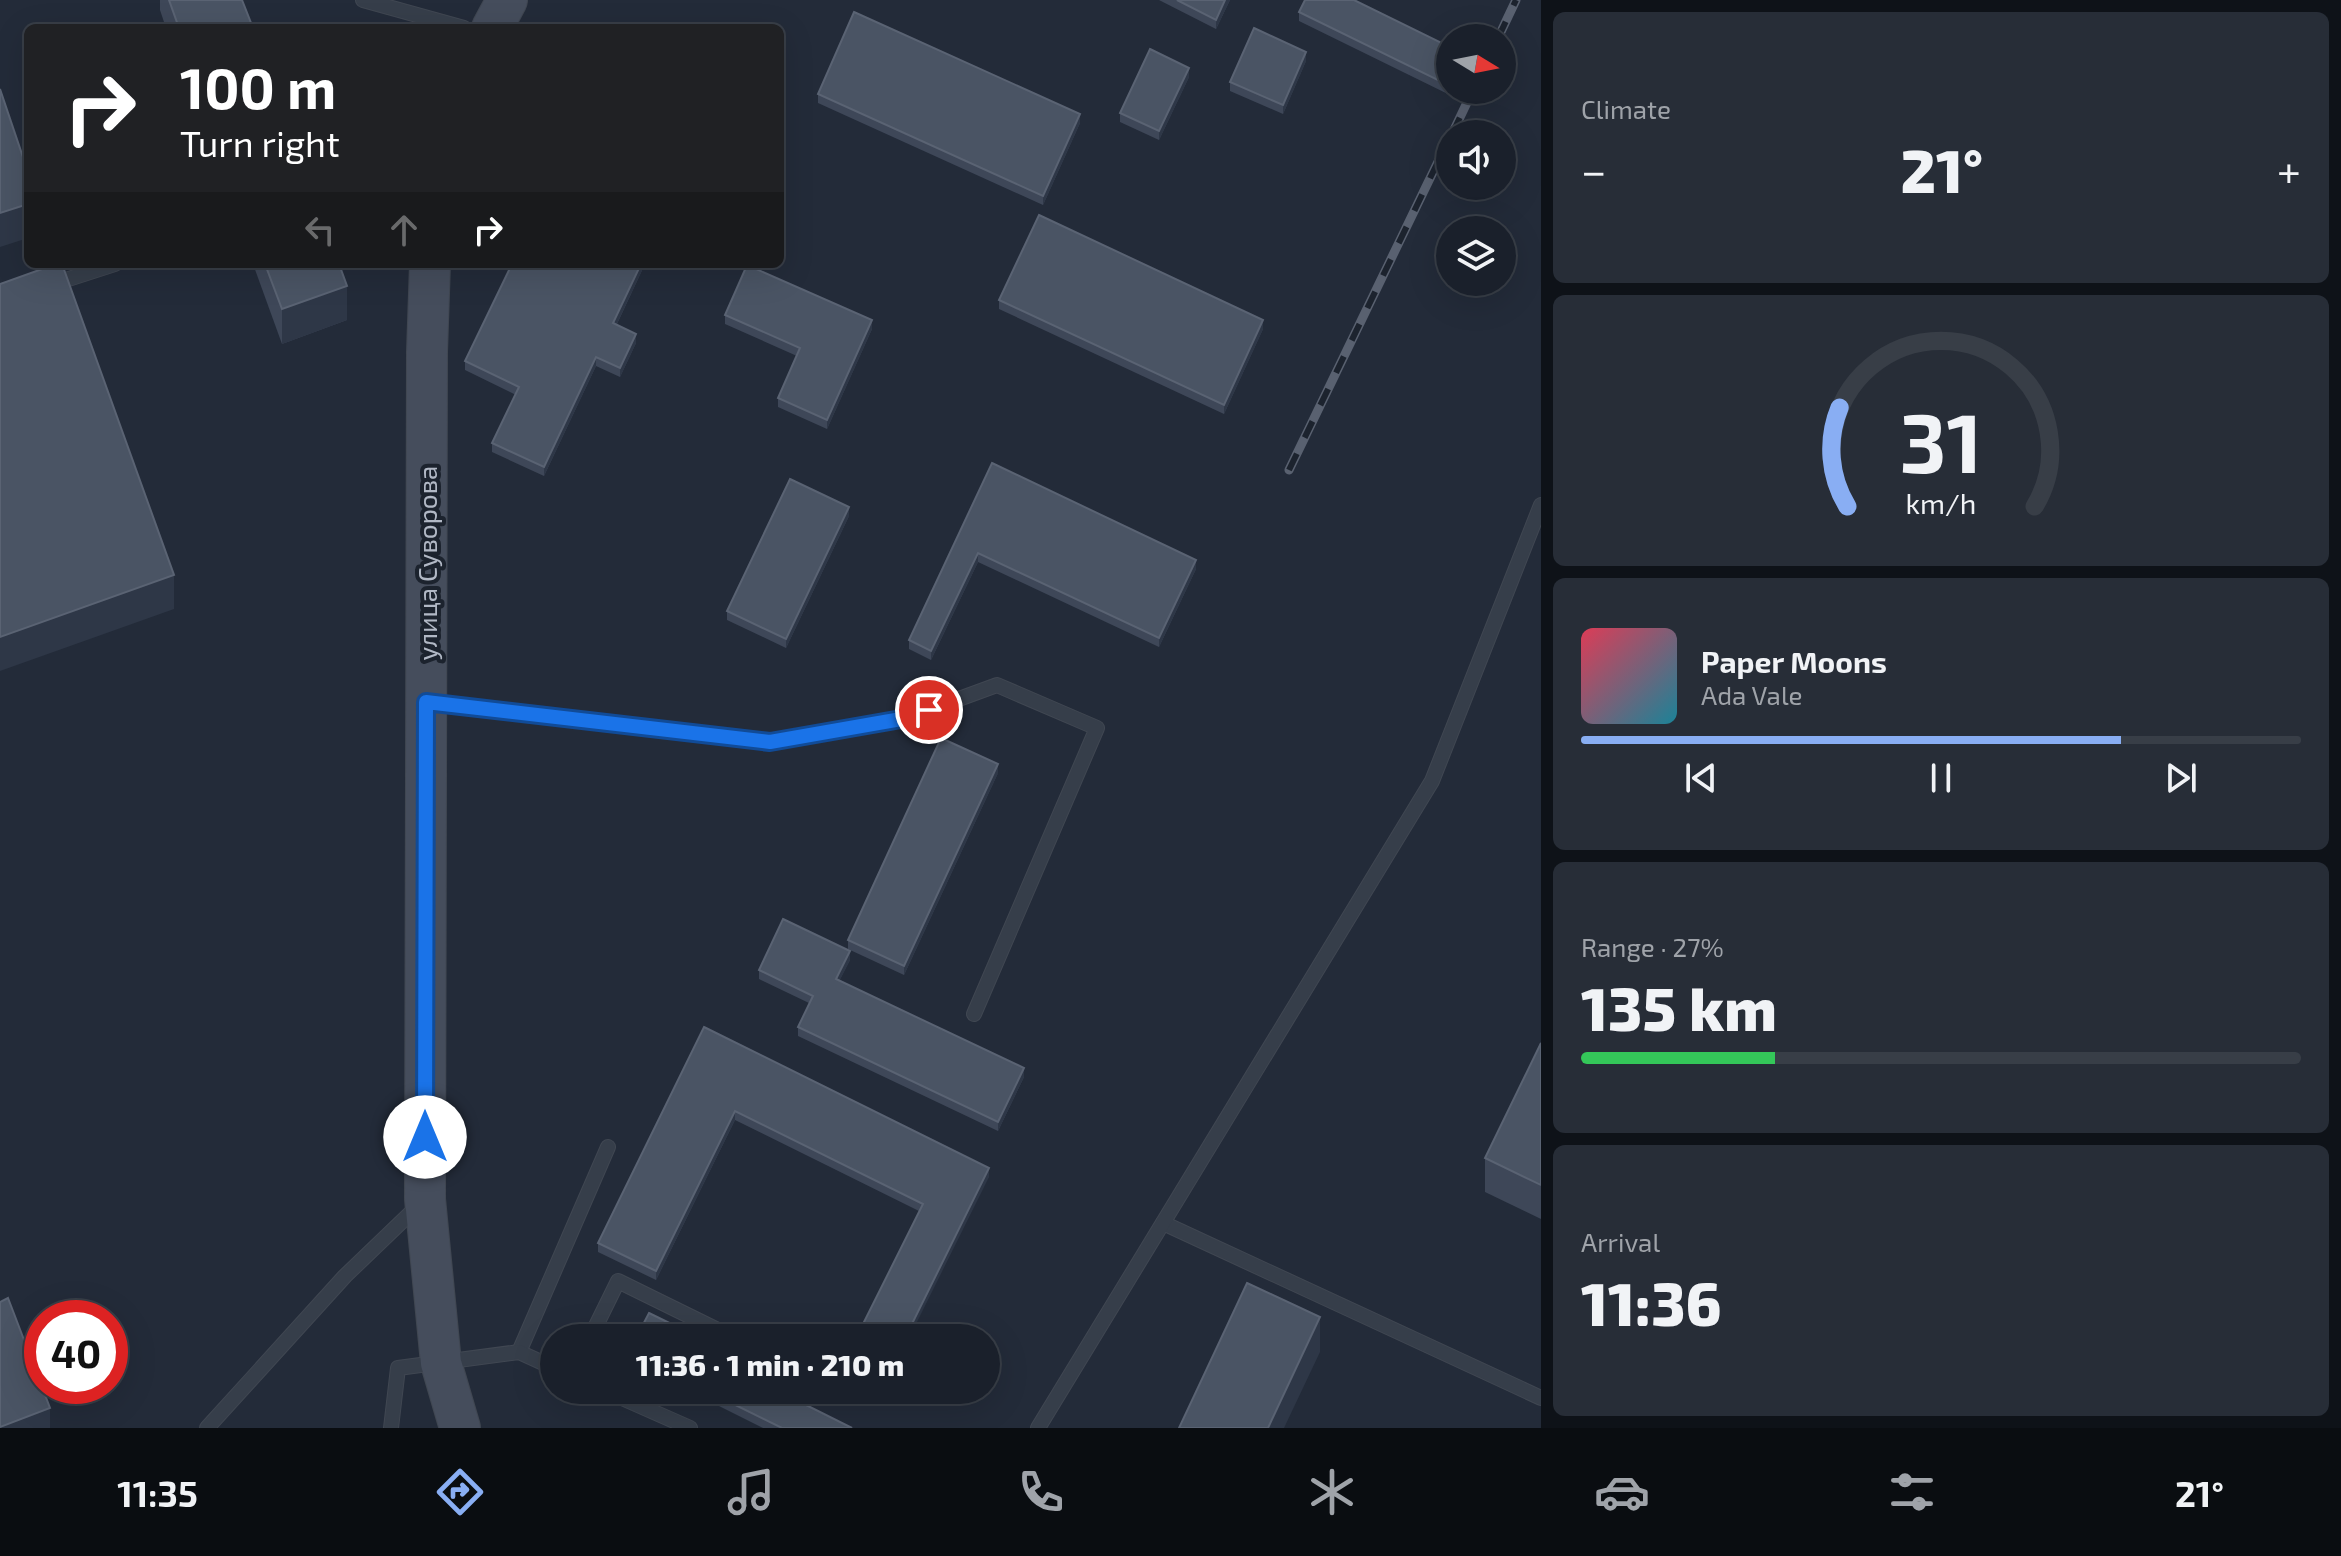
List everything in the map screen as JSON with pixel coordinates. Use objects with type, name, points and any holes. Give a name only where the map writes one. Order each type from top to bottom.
[{"type":"street","points":[[494,24],[507,0]]},
{"type":"street","name":"улица Суворова","points":[[430,268],[427,352],[425,1199],[441,1363],[460,1428]]},
{"type":"lane","points":[[363,0],[450,24]]},
{"type":"lane","points":[[29,292],[103,268]]},
{"type":"lane","points":[[1038,1428],[1432,781],[1541,505]]},
{"type":"lane","points":[[426,702],[770,742],[907,718],[997,685],[1097,728],[974,1014]]},
{"type":"lane","points":[[519,1352],[608,1147]]},
{"type":"lane","points":[[207,1428],[345,1276],[425,1199]]},
{"type":"lane","points":[[1163,1223],[1541,1398]]},
{"type":"lane","points":[[597,1324],[618,1281],[706,1324]]},
{"type":"lane","points":[[391,1428],[398,1368],[519,1352],[540,1362]]},
{"type":"lane","points":[[636,1404],[690,1428]]},
{"type":"building","points":[[169,0],[242,0],[251,24],[178,24]]},
{"type":"building","points":[[1177,0],[1225,0],[1216,20]]},
{"type":"building","points":[[1305,0],[1354,0],[1436,40],[1436,79],[1299,12]]},
{"type":"building","points":[[854,12],[1080,114],[1043,196],[818,94]]},
{"type":"building","points":[[1254,28],[1306,52],[1283,105],[1230,82]]},
{"type":"building","points":[[1150,49],[1189,68],[1159,131],[1120,113]]},
{"type":"building","points":[[0,89],[24,160],[24,205],[0,213]]},
{"type":"building","points":[[1039,215],[1263,320],[1224,405],[999,300]]},
{"type":"building","points":[[45,268],[63,268],[174,575],[0,637],[0,284]]},
{"type":"building","points":[[267,268],[340,268],[347,286],[282,309]]},
{"type":"building","points":[[510,268],[639,268],[613,323],[636,334],[620,368],[596,357],[544,467],[492,443],[519,387],[465,361]]},
{"type":"building","points":[[746,268],[754,268],[872,320],[827,420],[778,398],[800,348],[725,315]]},
{"type":"building","points":[[992,463],[1196,560],[1159,638],[978,553],[931,651],[909,640]]},
{"type":"building","points":[[790,479],[849,507],[786,639],[727,611]]},
{"type":"building","points":[[941,738],[998,764],[904,966],[848,940]]},
{"type":"building","points":[[783,919],[850,951],[836,979],[1024,1068],[998,1122],[798,1027],[813,996],[759,970]]},
{"type":"building","points":[[704,1027],[989,1168],[912,1324],[863,1324],[923,1204],[735,1111],[656,1271],[598,1243]]},
{"type":"building","points":[[1541,1043],[1541,1185],[1485,1158]]},
{"type":"building","points":[[1247,1283],[1320,1317],[1268,1428],[1179,1428]]},
{"type":"building","points":[[8,1298],[24,1340],[24,1404],[48,1404],[50,1408],[0,1427],[0,1302]]},
{"type":"building","points":[[649,1313],[671,1324],[643,1324]]},
{"type":"building","points":[[733,1404],[804,1404],[852,1428],[782,1428]]},
{"type":"railway","points":[[1505,24],[1516,0]]},
{"type":"railway","points":[[1459,120],[1466,104]]},
{"type":"railway","points":[[1289,470],[1436,166]]},
{"type":"route","points":[[425,1137],[426,702],[770,742],[907,718],[929,710]]}]
